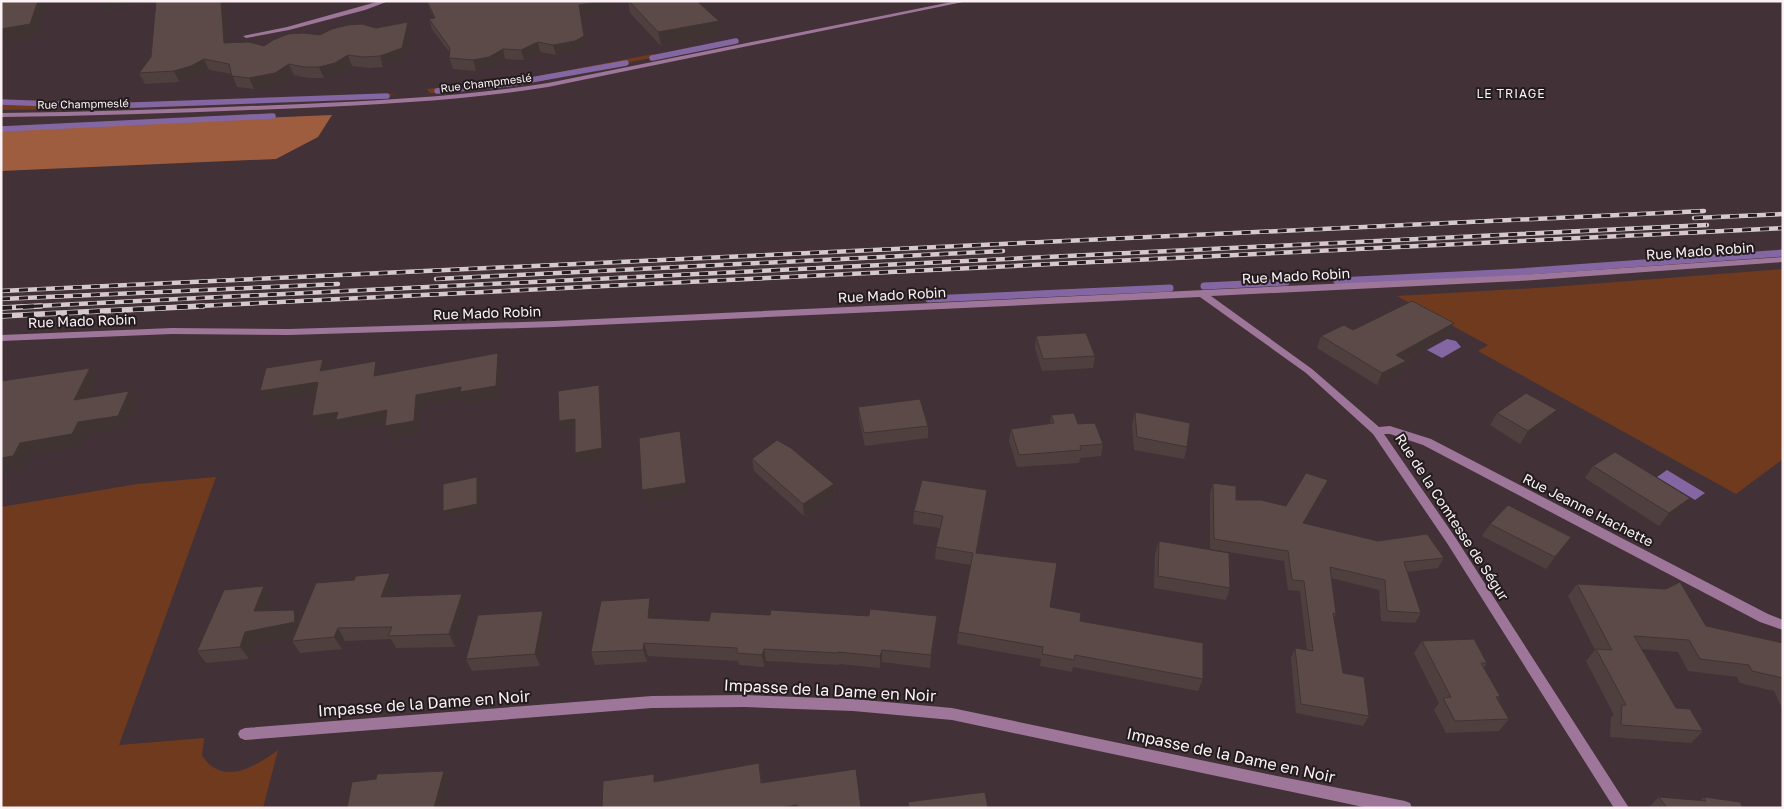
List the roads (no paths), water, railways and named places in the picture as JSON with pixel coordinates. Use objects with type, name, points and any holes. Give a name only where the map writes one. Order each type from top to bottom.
[{"type":"street","points":[[246,36],[287,29],[386,1]]},
{"type":"street","name":"Rue Champmeslé","points":[[1,115],[158,112],[487,95],[548,85],[965,1]]},
{"type":"street","name":"Rue Mado Robin","points":[[1,338],[172,331],[289,332],[554,324],[1518,278],[1783,260]]},
{"type":"street","name":"Rue de la Comtesse de Ségur","points":[[1202,294],[1309,371],[1377,431],[1451,540],[1622,808]]},
{"type":"street","name":"Rue Jeanne Hachette","points":[[1377,431],[1390,430],[1427,442],[1764,618],[1783,625]]},
{"type":"street","name":"Impasse de la Dame en Noir","points":[[245,734],[652,702],[745,701],[853,705],[952,714],[1277,783],[1405,808]]},
{"type":"waterway","points":[[652,58],[736,41]]},
{"type":"waterway","points":[[437,91],[508,84],[626,63]]},
{"type":"waterway","points":[[1,102],[106,106],[387,96]]},
{"type":"waterway","points":[[1,129],[273,116]]},
{"type":"waterway","points":[[1337,281],[1518,272],[1783,253]]},
{"type":"waterway","points":[[1204,286],[1286,282]]},
{"type":"waterway","points":[[929,299],[1170,288]]},
{"type":"railway","points":[[1,291],[1704,211]]},
{"type":"railway","points":[[1694,218],[1783,214]]},
{"type":"railway","points":[[16,307],[1707,225]]},
{"type":"railway","points":[[178,307],[1783,228]]},
{"type":"railway","points":[[436,279],[1003,251]]},
{"type":"railway","points":[[1,299],[338,284]]},
{"type":"railway","points":[[1,308],[41,306]]},
{"type":"railway","points":[[1,316],[203,306]]},
{"type":"district","name":"LE TRIAGE","points":[[1511,94]]}]
